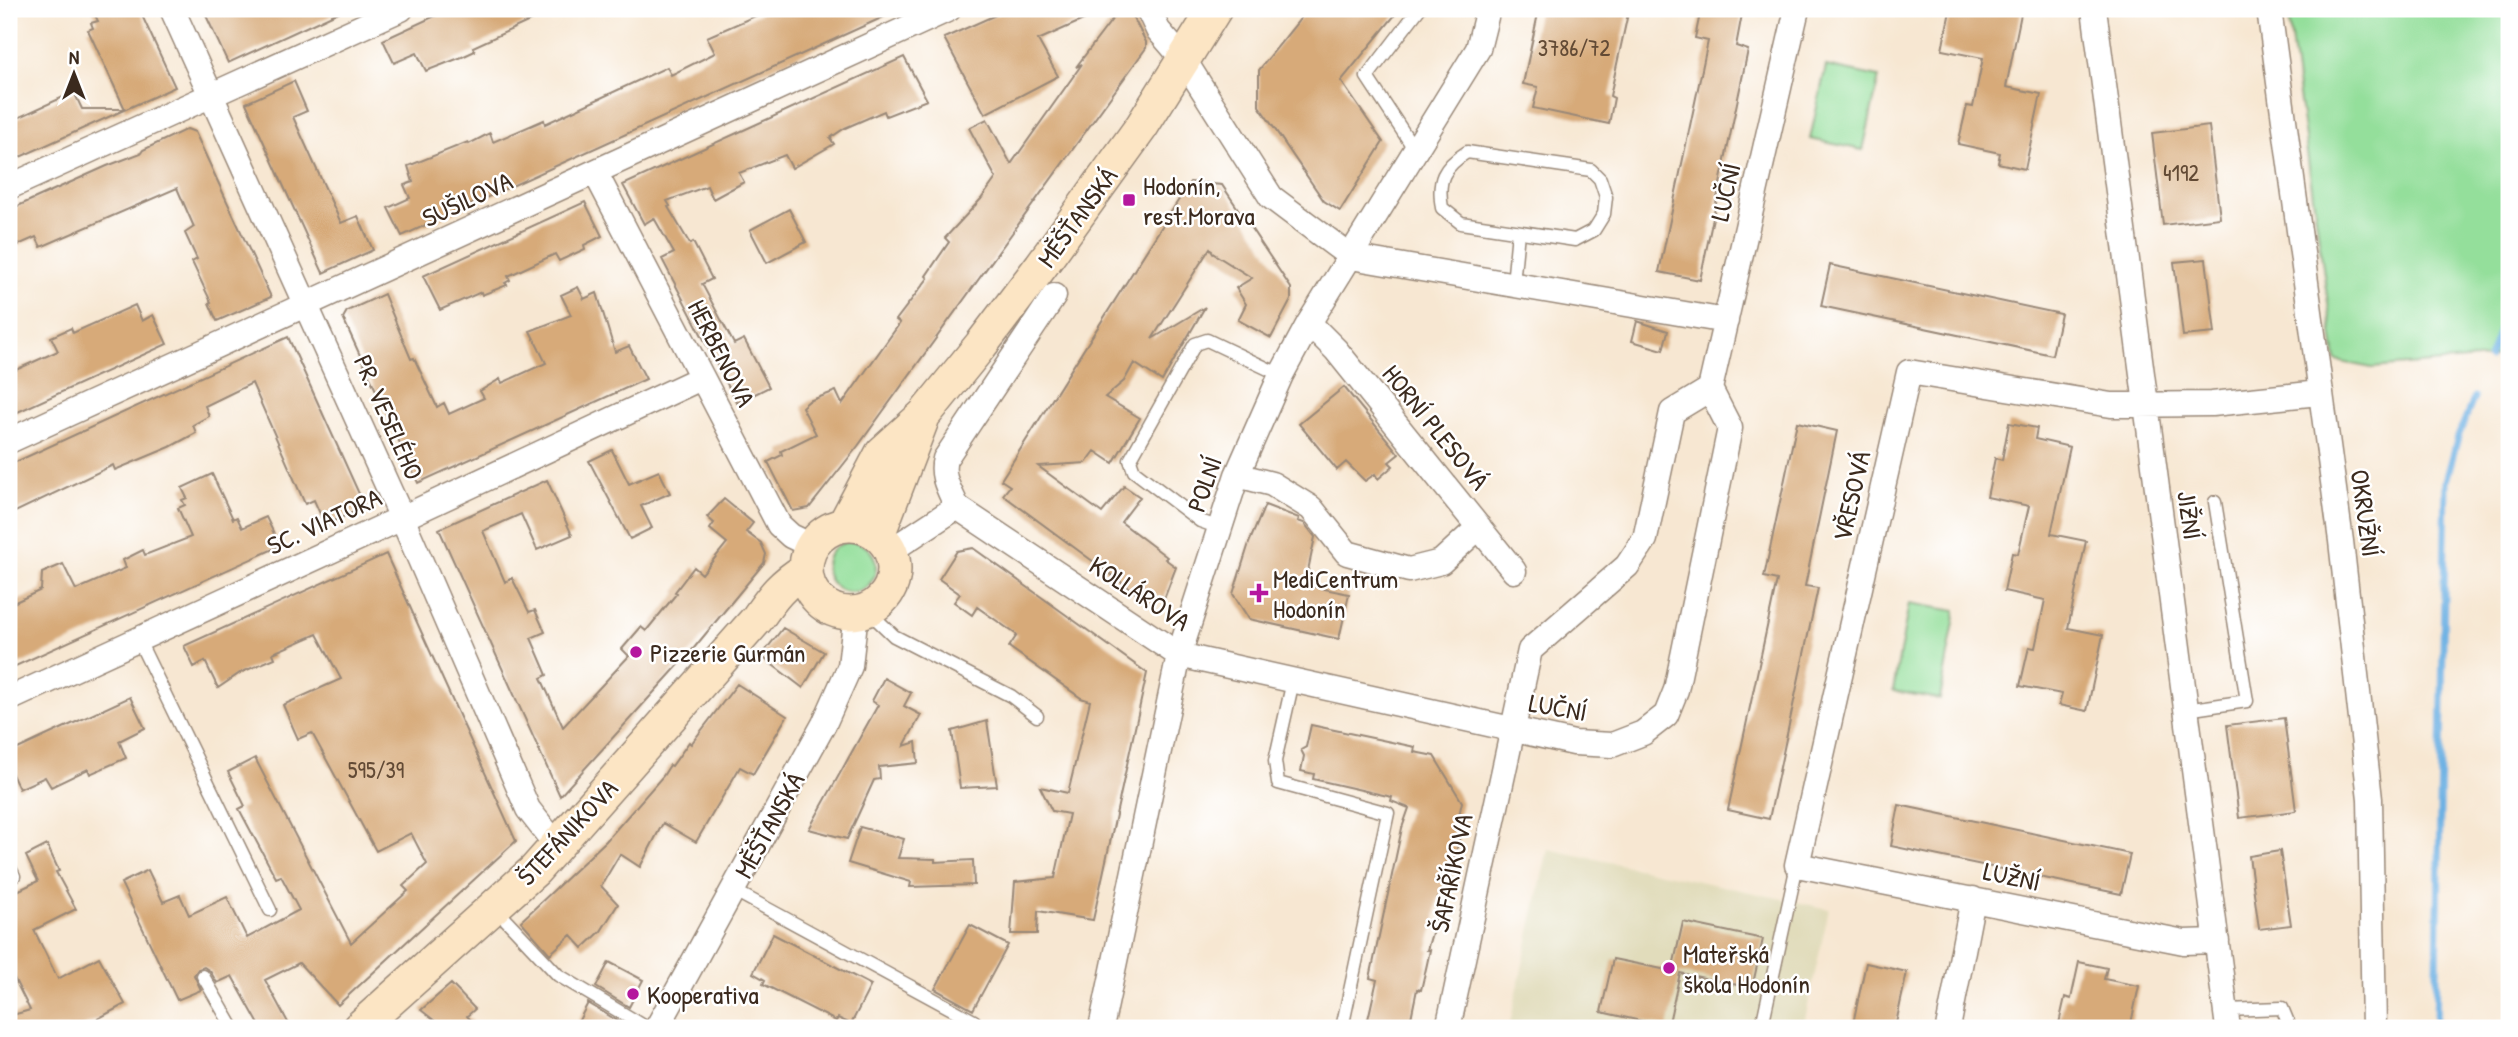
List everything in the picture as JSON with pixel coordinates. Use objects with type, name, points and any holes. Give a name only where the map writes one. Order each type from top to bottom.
[{"type":"main road","name":"MĚŠŤANSKÁ","points":[[844,525],[882,453],[924,415],[1041,266],[1142,126],[1215,9]]},
{"type":"main road","name":"MĚŠŤANSKÁ","points":[[884,543],[924,415]]},
{"type":"main road","points":[[844,525],[856,525],[884,543],[894,574],[891,585],[877,604],[861,611],[841,612],[828,607],[811,572],[820,536],[832,528],[844,525]]},
{"type":"main road","name":"ŠTEFÁNIKOVA","points":[[359,1028],[495,908],[557,846],[757,619],[811,572]]},
{"type":"street","name":"PR. VESELÉHO","points":[[172,9],[402,518],[528,809],[557,846]]},
{"type":"street","points":[[9,187],[401,9]]},
{"type":"street","name":"SUŠILOVA","points":[[9,441],[948,9]]},
{"type":"street","points":[[1148,9],[1158,30],[1184,61],[1271,197],[1350,257],[1726,321]]},
{"type":"street","name":"POLNÍ","points":[[1101,1028],[1180,655],[1237,475],[1281,375],[1309,323],[1478,49],[1488,9]]},
{"type":"street","name":"LUČNÍ","points":[[1710,389],[1672,412],[1645,539],[1627,566],[1530,650],[1511,730],[1574,743],[1612,745],[1643,733],[1666,715],[1675,690],[1730,428],[1710,389],[1797,9]]},
{"type":"street","name":"JIŽNÍ","points":[[2094,9],[2227,1019]]},
{"type":"street","name":"OKRUŽNÍ","points":[[2269,9],[2341,541],[2370,799],[2374,1028]]},
{"type":"street","name":"HERBENOVA","points":[[595,172],[779,525],[791,536],[811,572]]},
{"type":"street","name":"MĚŠŤANSKÁ","points":[[957,507],[945,479],[942,467],[944,459],[1055,296]]},
{"type":"street","name":"HORNÍ PLESOVÁ","points":[[1309,323],[1336,350],[1514,571]]},
{"type":"street","name":"VŘESOVÁ","points":[[1797,865],[1909,372],[2111,405],[2145,407]]},
{"type":"street","name":"SC. VIATORA","points":[[9,699],[701,378]]},
{"type":"street","points":[[2145,407],[2213,404],[2319,393]]},
{"type":"street","points":[[1237,475],[1272,484],[1311,508],[1347,553],[1409,570],[1441,562],[1479,527]]},
{"type":"street","points":[[884,543],[957,507]]},
{"type":"street","name":"KOLLÁROVA","points":[[957,507],[1180,655],[1511,730]]},
{"type":"street","name":"MĚŠŤANSKÁ","points":[[657,1028],[802,766],[839,692],[850,666],[861,611]]},
{"type":"street","name":"ŠAFAŘÍKOVA","points":[[1448,1028],[1511,730]]},
{"type":"street","name":"LUŽNÍ","points":[[1797,865],[2184,942],[2217,941]]},
{"type":"street","points":[[1948,1028],[1973,899]]},
{"type":"lane","points":[[1415,150],[1367,77],[1419,9]]},
{"type":"lane","points":[[1467,152],[1591,170],[1600,179],[1606,197],[1604,214],[1594,230],[1575,240],[1518,232],[1461,223],[1442,208],[1439,191],[1441,177],[1455,159],[1467,152]]},
{"type":"lane","points":[[1513,284],[1518,232]]},
{"type":"lane","points":[[1220,528],[1200,521],[1145,480],[1134,471],[1130,460],[1195,344],[1207,340],[1281,375]]},
{"type":"lane","points":[[2186,710],[2247,701],[2215,502]]},
{"type":"lane","points":[[861,611],[894,636],[1011,696],[1037,716]]},
{"type":"lane","points":[[138,639],[270,910]]},
{"type":"lane","points":[[1293,681],[1275,761],[1279,783],[1388,813],[1342,1028]]},
{"type":"lane","points":[[1763,1021],[1797,865]]},
{"type":"lane","points":[[733,890],[974,1021],[973,1028]]},
{"type":"lane","points":[[495,908],[558,975],[646,1028]]},
{"type":"lane","points":[[203,976],[233,1028]]},
{"type":"lane","points":[[2227,1019],[2281,1008],[2287,1020],[2287,1028]]},
{"type":"shaded area","name":"Mateřská škola Hodonín","points":[[1548,849],[1829,909],[1803,1028],[1509,1028]]},
{"type":"green space","points":[[2287,9],[2509,9],[2509,352],[2489,358],[2372,368],[2336,361]]},
{"type":"green space","points":[[1826,66],[1879,77],[1863,150],[1810,139]]},
{"type":"green space","points":[[851,542],[868,550],[876,567],[868,584],[851,592],[834,584],[826,567],[834,550]]},
{"type":"green space","points":[[1909,603],[1956,611],[1940,699],[1893,691]]},
{"type":"building","points":[[92,9],[139,9],[175,87],[9,162],[9,122],[74,92],[82,109],[125,109],[88,30],[93,28],[91,23],[98,21]]},
{"type":"building","points":[[203,9],[345,9],[228,63]]},
{"type":"building","points":[[450,9],[556,9],[473,47],[475,51],[426,71],[417,53],[394,63],[383,40]]},
{"type":"building","points":[[771,9],[901,9],[402,236],[388,208],[410,198],[404,185],[413,182],[408,166],[468,142],[469,144],[490,133],[493,142],[544,120],[545,124],[667,67],[671,75],[715,53],[707,37]]},
{"type":"building","points":[[1009,9],[1108,9],[1038,40],[1058,76],[985,114],[944,38]]},
{"type":"building","points":[[1120,9],[1129,9],[1146,42],[1146,48],[858,446],[809,508],[793,511],[768,462],[782,455],[781,451],[816,434],[802,407],[809,401],[836,391],[842,404],[900,323],[896,320],[928,278],[926,276],[949,242],[945,238],[981,199],[996,178],[969,128],[987,119],[1011,164],[1082,64],[1076,67]]},
{"type":"building","points":[[1308,9],[1400,9],[1341,81],[1383,142],[1340,211],[1324,201],[1259,106],[1259,70]]},
{"type":"building","points":[[1539,9],[1629,9],[1610,96],[1614,98],[1609,124],[1533,108],[1538,87],[1523,84]]},
{"type":"building","points":[[1701,9],[1743,9],[1736,46],[1748,50],[1700,280],[1659,272],[1708,41],[1695,38]]},
{"type":"building","points":[[1957,9],[2022,9],[2006,87],[2041,94],[2025,169],[1998,163],[2000,153],[1958,144],[1967,106],[1973,107],[1983,58],[1942,50],[1950,11],[1956,13]]},
{"type":"building","points":[[904,57],[927,100],[886,116],[884,111],[845,128],[830,138],[834,144],[792,168],[785,155],[739,173],[744,182],[713,199],[707,186],[667,201],[670,206],[668,207],[690,244],[693,242],[712,279],[702,284],[734,344],[744,339],[769,387],[737,403],[662,259],[674,253],[654,218],[644,224],[623,185]]},
{"type":"building","points":[[294,81],[307,111],[293,117],[341,223],[358,216],[373,250],[323,273],[246,103]]},
{"type":"building","points":[[2209,126],[2220,218],[2163,225],[2152,133]]},
{"type":"building","points":[[187,129],[195,132],[271,297],[217,321],[192,262],[197,259],[185,233],[194,227],[177,188],[41,247],[36,237],[9,249],[9,210],[141,153]]},
{"type":"building","points":[[1190,182],[1222,185],[1291,288],[1291,300],[1271,338],[1238,320],[1246,304],[1236,288],[1252,278],[1214,254],[1210,248],[1152,339],[1205,307],[1162,381],[1134,363],[1124,381],[1105,397],[1140,418],[1113,463],[1095,451],[1086,463],[1038,466],[1102,513],[1124,486],[1140,497],[1121,522],[1176,567],[1164,599],[1159,595],[1151,604],[1003,495],[1010,486],[1001,480]]},
{"type":"building","points":[[585,202],[602,236],[584,245],[585,249],[559,261],[555,254],[508,276],[510,280],[505,283],[507,285],[482,295],[481,292],[440,310],[423,276]]},
{"type":"building","points":[[789,209],[806,242],[767,263],[750,230]]},
{"type":"building","points":[[2206,259],[2215,333],[2183,336],[2174,262]]},
{"type":"building","points":[[1830,265],[2061,314],[2052,355],[1821,306]]},
{"type":"building","points":[[578,287],[584,299],[597,293],[615,352],[629,346],[646,379],[418,483],[343,318],[347,311],[384,294],[411,359],[414,358],[437,407],[444,403],[449,414],[484,398],[480,391],[500,379],[502,383],[546,363],[530,331],[571,315],[561,295]]},
{"type":"building","points":[[135,305],[142,321],[153,315],[167,344],[9,416],[9,373],[58,351],[51,337],[71,328],[73,333]]},
{"type":"building","points":[[1637,321],[1668,331],[1663,350],[1632,341]]},
{"type":"building","points":[[288,337],[365,507],[325,525],[314,500],[305,504],[252,383],[205,406],[209,416],[193,425],[196,433],[115,470],[113,465],[9,515],[9,465]]},
{"type":"building","points":[[1344,387],[1399,454],[1389,462],[1393,466],[1378,479],[1375,474],[1365,481],[1346,462],[1337,470],[1299,424]]},
{"type":"building","points":[[1797,422],[1837,431],[1805,586],[1818,588],[1769,819],[1728,810],[1777,580],[1764,577]]},
{"type":"building","points":[[2009,423],[2037,428],[2035,439],[2070,447],[2051,534],[2086,541],[2068,628],[2103,635],[2087,711],[2059,705],[2062,694],[2020,686],[2029,647],[2035,648],[2045,600],[2004,591],[2012,553],[2018,554],[2029,506],[1987,497],[1995,458],[2002,460]]},
{"type":"building","points":[[612,450],[629,484],[659,471],[670,493],[641,506],[652,528],[630,539],[589,461]]},
{"type":"building","points":[[212,474],[233,519],[237,517],[242,528],[266,517],[280,546],[9,669],[9,605],[41,590],[42,573],[63,564],[76,590],[126,568],[123,560],[143,550],[145,555],[191,537],[178,508],[185,505],[182,500],[187,498],[182,488]]},
{"type":"building","points":[[547,480],[572,535],[537,550],[521,514],[483,531],[505,582],[512,578],[529,612],[535,610],[545,632],[531,638],[547,675],[541,678],[563,727],[629,656],[622,649],[641,627],[646,631],[694,567],[702,574],[727,543],[710,529],[714,523],[707,517],[724,499],[753,523],[746,532],[761,543],[766,554],[764,563],[694,648],[560,796],[439,529]]},
{"type":"building","points":[[1265,505],[1299,518],[1298,521],[1304,523],[1315,537],[1305,585],[1349,594],[1339,639],[1249,619],[1233,594],[1249,543]]},
{"type":"building","points":[[973,548],[1147,673],[1093,920],[1038,911],[1037,934],[1011,934],[1015,882],[1055,878],[1069,814],[1052,811],[1040,787],[1068,793],[1090,701],[1081,698],[1009,647],[1017,635],[977,607],[972,615],[954,602],[960,594],[939,579],[957,551]]},
{"type":"building","points":[[386,554],[516,841],[338,1005],[299,963],[265,980],[291,1028],[261,1028],[232,976],[217,983],[210,971],[204,967],[198,969],[194,975],[201,990],[177,1000],[121,883],[148,870],[163,902],[180,895],[189,915],[227,897],[247,938],[299,910],[281,876],[276,878],[239,809],[245,806],[228,772],[255,758],[351,943],[408,891],[403,886],[427,864],[411,833],[376,851],[312,733],[298,739],[283,705],[341,679],[317,634],[273,653],[275,658],[240,673],[218,688],[205,661],[194,667],[184,646]]},
{"type":"building","points":[[783,628],[824,652],[803,688],[761,656]]},
{"type":"building","points":[[884,678],[911,693],[904,706],[921,715],[904,746],[916,742],[918,763],[879,767],[880,779],[874,780],[847,839],[809,829],[878,705],[872,701]]},
{"type":"building","points":[[737,684],[787,716],[753,774],[740,767],[696,842],[663,823],[640,867],[620,854],[601,886],[618,904],[601,931],[583,948],[571,935],[550,954],[521,921],[606,841],[670,765],[672,766],[689,742],[691,744]]},
{"type":"building","points":[[130,697],[145,728],[119,741],[126,758],[90,774],[88,769],[51,787],[45,777],[19,789],[9,768],[9,753]]},
{"type":"building","points":[[2284,718],[2296,811],[2239,818],[2227,725]]},
{"type":"building","points":[[987,721],[997,786],[960,788],[952,731]]},
{"type":"building","points":[[1311,725],[1415,747],[1414,752],[1434,756],[1462,802],[1458,820],[1463,821],[1449,885],[1444,884],[1441,898],[1438,898],[1427,950],[1430,950],[1427,964],[1421,990],[1417,989],[1409,1028],[1366,1028],[1377,980],[1370,978],[1402,828],[1409,808],[1391,801],[1392,797],[1313,779],[1314,774],[1301,771],[1304,756],[1301,750],[1306,747]]},
{"type":"building","points":[[1899,805],[2130,854],[2121,894],[1891,846]]},
{"type":"building","points":[[860,827],[904,839],[898,858],[935,859],[935,862],[973,860],[974,885],[910,887],[911,882],[848,863]]},
{"type":"building","points":[[47,845],[59,871],[56,872],[76,909],[34,930],[58,979],[99,957],[125,1004],[81,1028],[9,1028],[9,1016],[30,1010],[9,968],[9,895],[38,881],[26,856]]},
{"type":"building","points":[[2280,851],[2291,925],[2259,929],[2249,856]]},
{"type":"building","points":[[1683,922],[1763,939],[1752,988],[1680,973],[1668,1027],[1601,1012],[1613,959],[1672,971]]},
{"type":"building","points":[[970,925],[1008,945],[973,1010],[935,989]]},
{"type":"building","points":[[773,934],[871,985],[851,1024],[838,1018],[836,1021],[763,984],[765,980],[753,973]]},
{"type":"building","points":[[609,962],[643,980],[629,1007],[596,987]]},
{"type":"building","points":[[2079,962],[2107,968],[2104,979],[2139,986],[2130,1028],[2058,1028],[2065,997],[2071,999]]},
{"type":"building","points":[[1866,963],[1907,972],[1895,1028],[1852,1028]]},
{"type":"building","points":[[451,984],[475,1009],[467,1016],[478,1028],[444,1028],[421,1010]]},
{"type":"building","points":[[588,1003],[621,1023],[619,1028],[575,1028]]},
{"type":"waterway","points":[[2489,358],[2509,303]]},
{"type":"waterway","points":[[2436,1028],[2446,481],[2458,437],[2474,397]]},
{"type":"place","name":"Hodonín, rest.Morava","points":[[1129,200]]},
{"type":"place","name":"MediCentrum Hodonín","points":[[1259,593]]},
{"type":"place","name":"Pizzerie Gurmán","points":[[636,652]]},
{"type":"place","name":"Mateřská škola Hodonín","points":[[1669,968]]},
{"type":"place","name":"Kooperativa","points":[[633,994]]}]
